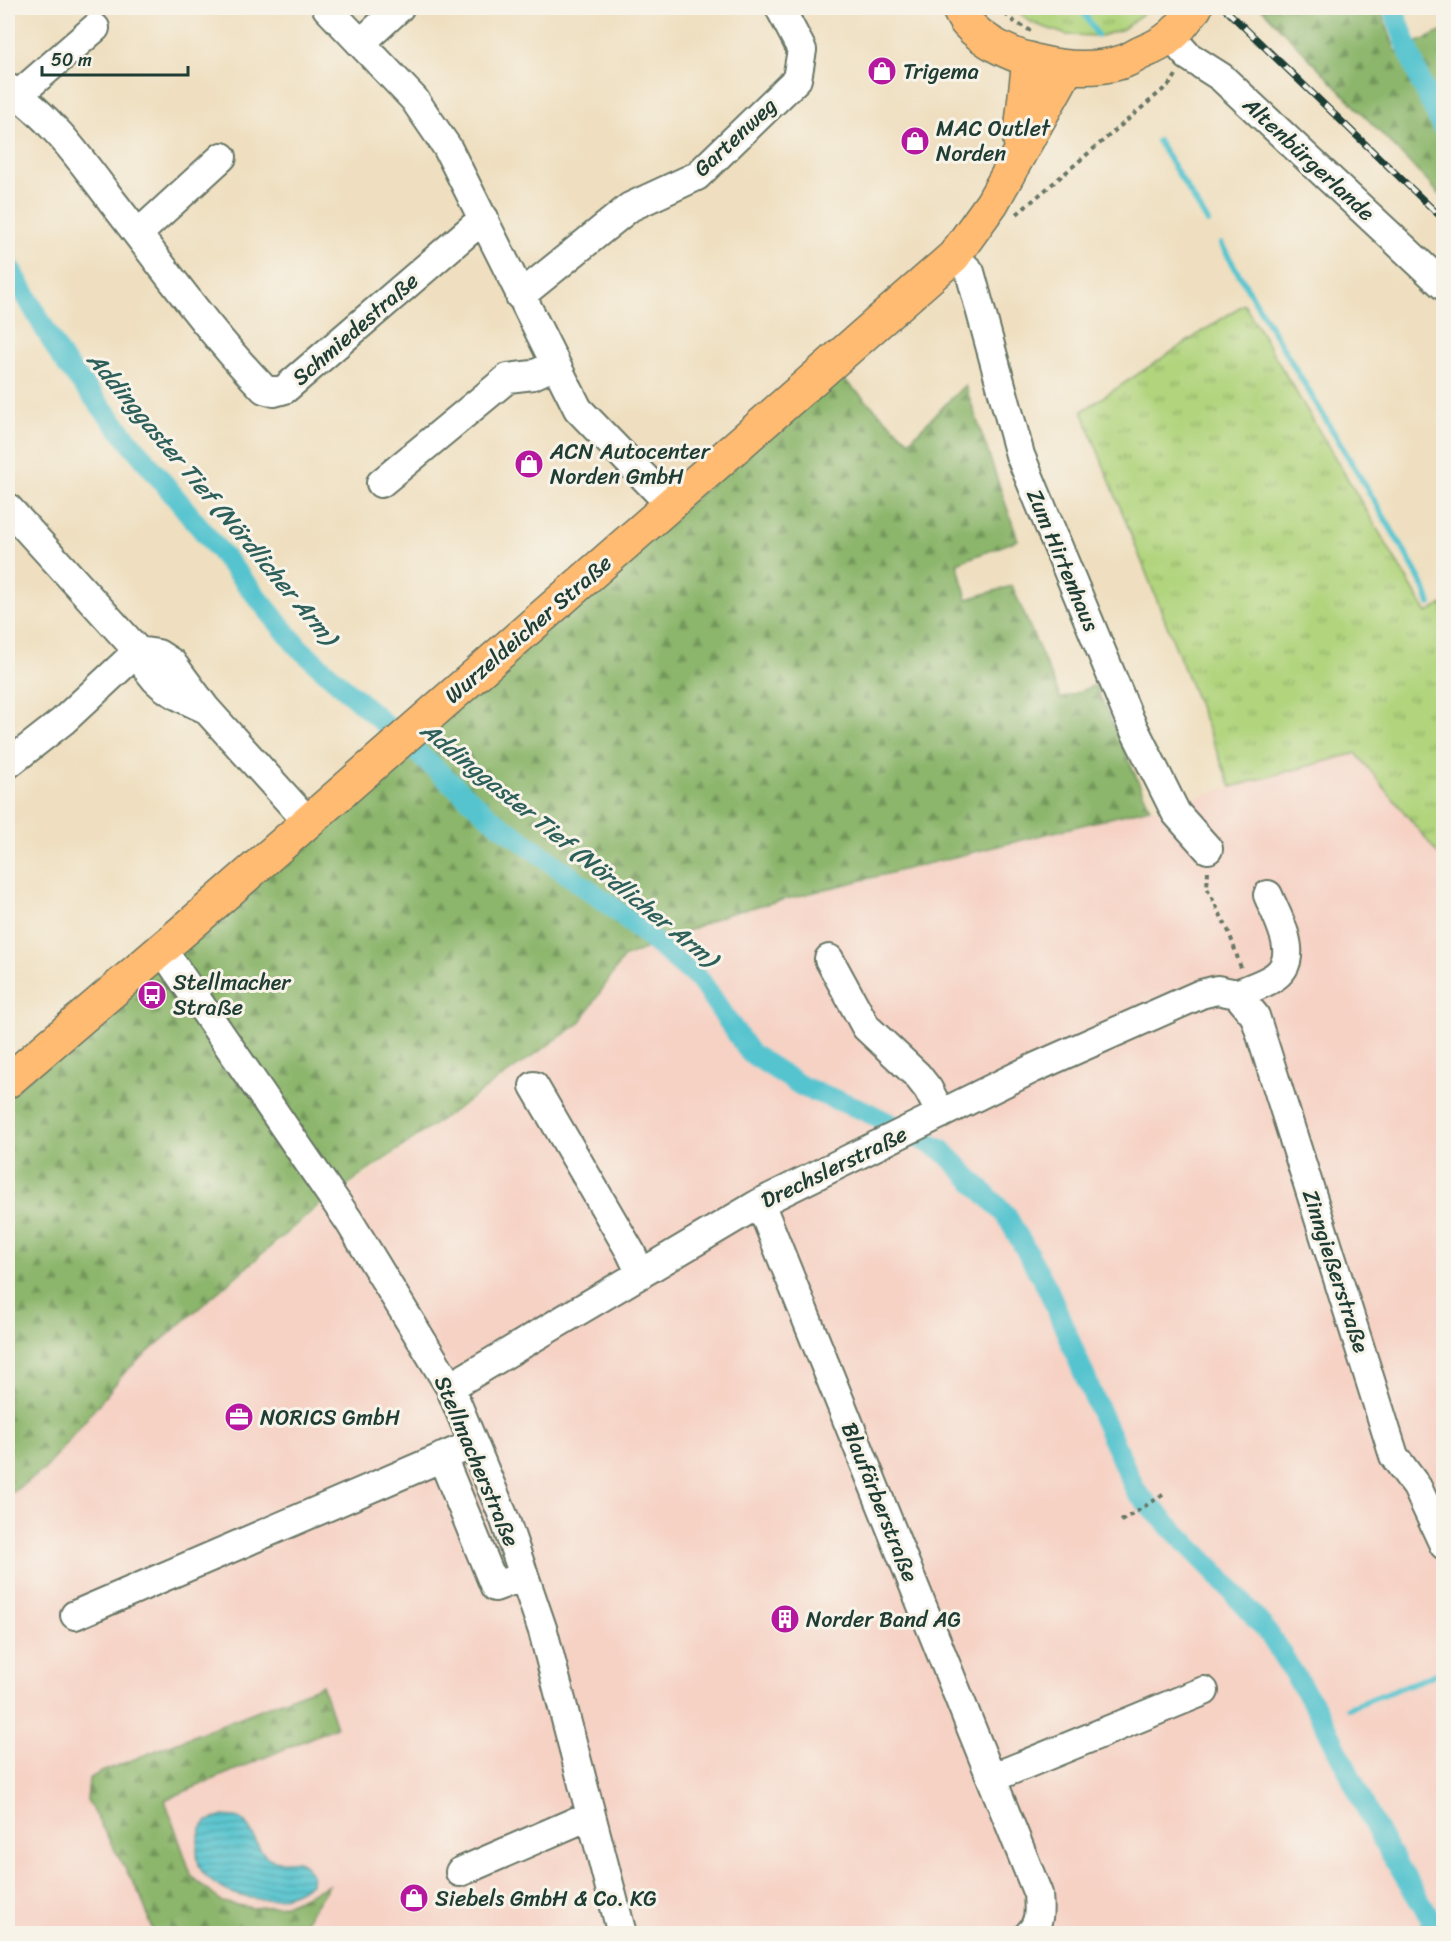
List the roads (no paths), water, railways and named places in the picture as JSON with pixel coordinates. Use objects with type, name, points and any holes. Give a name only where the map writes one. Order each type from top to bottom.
[{"type":"main road","points":[[958,8],[967,23],[996,46],[1034,47]]},
{"type":"main road","points":[[984,8],[1034,47],[1068,67],[1096,67],[1122,62],[1157,46],[1179,46],[1195,8]]},
{"type":"main road","name":"Wurzeldeicher Straße","points":[[1019,152],[1034,47]]},
{"type":"main road","name":"Wurzeldeicher Straße","points":[[8,1082],[954,256],[992,203],[1068,67]]},
{"type":"street","points":[[327,8],[414,99],[447,147],[578,409],[670,504]]},
{"type":"street","points":[[361,43],[399,8]]},
{"type":"street","name":"Gartenweg","points":[[520,296],[630,207],[697,176],[797,79],[802,50],[780,8]]},
{"type":"street","name":"Schmiedestraße","points":[[95,28],[13,92],[33,106],[70,147],[209,328],[264,389],[274,392],[285,389],[484,218]]},
{"type":"street","name":"Altenbürgerlande","points":[[1179,46],[1221,77],[1443,286]]},
{"type":"street","points":[[138,234],[222,157]]},
{"type":"street","name":"Zum Hirtenhaus","points":[[954,256],[970,272],[1020,455],[1131,723],[1176,813],[1208,849]]},
{"type":"street","points":[[381,483],[508,378],[533,375],[555,365]]},
{"type":"street","points":[[8,508],[138,651],[146,668],[167,691],[206,709],[308,822]]},
{"type":"street","points":[[8,764],[63,721],[138,651]]},
{"type":"street","points":[[1237,994],[1273,978],[1288,958],[1288,944],[1268,895]]},
{"type":"street","name":"Stellmacherstraße","points":[[162,949],[350,1221],[450,1388],[505,1520],[543,1631],[621,1934]]},
{"type":"street","points":[[829,959],[866,1027],[917,1075],[928,1089],[931,1119]]},
{"type":"street","name":"Drechslerstraße","points":[[450,1388],[760,1203],[1034,1068],[1201,994],[1217,990],[1237,994]]},
{"type":"street","name":"Zinngießerstraße","points":[[1237,994],[1255,1016],[1394,1456],[1417,1487],[1443,1545]]},
{"type":"street","points":[[534,1086],[630,1251],[641,1274]]},
{"type":"street","name":"Blaufärberstraße","points":[[760,1203],[1038,1894],[1040,1916],[1029,1934]]},
{"type":"street","points":[[75,1615],[473,1444]]},
{"type":"street","points":[[442,1457],[495,1587],[524,1575]]},
{"type":"street","points":[[992,1778],[1204,1691]]},
{"type":"street","points":[[460,1872],[591,1815]]},
{"type":"water","points":[[224,1816],[236,1817],[244,1822],[261,1850],[271,1859],[301,1863],[312,1874],[311,1884],[286,1896],[257,1899],[237,1895],[211,1881],[204,1874],[199,1863],[198,1840],[206,1822]]},
{"type":"waterway","points":[[1081,8],[1097,35]]},
{"type":"waterway","points":[[1393,8],[1421,83],[1444,130]]},
{"type":"waterway","points":[[1158,141],[1208,222]]},
{"type":"waterway","points":[[1221,244],[1406,554],[1424,587],[1430,604]]},
{"type":"waterway","name":"Addinggaster Tief (Nördlicher Arm)","points":[[8,264],[62,359],[298,647],[492,819],[611,906],[700,980],[750,1053],[803,1087],[863,1110],[942,1150],[1006,1215],[1048,1289],[1137,1493],[1214,1571],[1267,1631],[1322,1718],[1378,1833],[1440,1934]]},
{"type":"waterway","points":[[1348,1708],[1444,1671]]},
{"type":"waterway","name":"Addinggaster Tief (Nördlicher Arm)","points":[[1322,1718],[1329,1716]]},
{"type":"railway","points":[[1224,8],[1444,220]]},
{"type":"place","name":"Trigema","points":[[882,71]]},
{"type":"place","name":"MAC Outlet Norden","points":[[915,141]]},
{"type":"place","name":"ACN Autocenter Norden GmbH","points":[[529,464]]},
{"type":"place","name":"Stellmacher Straße","points":[[152,995]]},
{"type":"place","name":"NORICS GmbH","points":[[239,1417]]},
{"type":"place","name":"Norder Band AG","points":[[785,1619]]},
{"type":"place","name":"Siebels GmbH & Co. KG","points":[[414,1898]]}]
